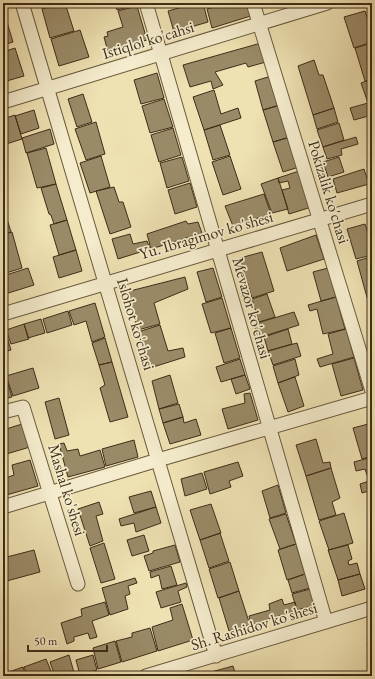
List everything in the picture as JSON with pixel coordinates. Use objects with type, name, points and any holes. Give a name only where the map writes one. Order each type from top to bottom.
[{"type":"street","name":"Islohot ko'chasi","points":[[22,3],[216,656]]},
{"type":"street","name":"Mevazor ko'chasi","points":[[146,3],[326,622]]},
{"type":"street","name":"Pokizalik ko'chasi","points":[[253,3],[372,391]]},
{"type":"street","name":"Istiqlol ko'cahsi","points":[[3,102],[327,3]]},
{"type":"street","name":"Yu. Ibragimov ko'shesi","points":[[3,314],[372,204]]},
{"type":"street","points":[[3,507],[372,398]]},
{"type":"street","name":"Mashal ko'shesi","points":[[3,412],[23,407],[51,493],[78,584]]},
{"type":"street","name":"Sh. Rashidov ko'shesi","points":[[146,676],[372,608]]},
{"type":"building","points":[[40,3],[57,3],[41,8]]},
{"type":"building","points":[[65,3],[74,31],[50,38],[42,9]]},
{"type":"building","points":[[115,3],[136,3],[136,5],[117,10]]},
{"type":"building","points":[[196,3],[203,3],[208,22],[174,32],[168,11]]},
{"type":"building","points":[[229,3],[254,3],[257,14],[212,28],[207,9]]},
{"type":"building","points":[[137,6],[147,40],[108,52],[104,37],[108,36],[107,32],[123,27],[118,11]]},
{"type":"building","points":[[3,9],[13,42],[3,45]]},
{"type":"building","points":[[365,11],[372,33],[372,42],[354,48],[344,17]]},
{"type":"building","points":[[80,30],[89,57],[59,66],[51,39]]},
{"type":"building","points":[[261,43],[266,62],[248,67],[246,63],[215,72],[223,85],[213,89],[211,81],[190,87],[183,65]]},
{"type":"building","points":[[372,43],[372,79],[365,81],[355,48]]},
{"type":"building","points":[[15,48],[24,76],[3,82],[3,52]]},
{"type":"building","points":[[314,60],[319,75],[323,75],[334,108],[313,115],[298,66]]},
{"type":"building","points":[[157,73],[164,98],[141,104],[134,80]]},
{"type":"building","points":[[271,76],[280,105],[263,110],[255,81]]},
{"type":"building","points":[[372,79],[372,115],[354,120],[350,108],[368,103],[361,83]]},
{"type":"building","points":[[214,90],[221,114],[238,108],[241,118],[204,130],[193,97]]},
{"type":"building","points":[[83,94],[92,122],[77,127],[68,99]]},
{"type":"building","points":[[164,99],[173,127],[150,133],[142,106]]},
{"type":"building","points":[[280,105],[290,137],[273,142],[263,110]]},
{"type":"building","points":[[334,108],[338,122],[317,129],[313,115]]},
{"type":"building","points":[[34,110],[39,128],[21,134],[15,116]]},
{"type":"building","points":[[15,115],[22,139],[3,145],[3,119]]},
{"type":"building","points":[[96,122],[105,154],[86,160],[75,129]]},
{"type":"building","points":[[339,123],[344,140],[323,147],[317,130]]},
{"type":"building","points":[[220,125],[230,155],[213,160],[204,130]]},
{"type":"building","points":[[173,128],[181,155],[159,162],[151,135]]},
{"type":"building","points":[[50,129],[54,144],[26,153],[22,138]]},
{"type":"building","points":[[290,137],[299,167],[283,172],[273,142]]},
{"type":"building","points":[[356,137],[358,144],[341,149],[342,155],[327,159],[323,147]]},
{"type":"building","points":[[46,148],[56,184],[37,188],[27,153]]},
{"type":"building","points":[[101,156],[110,187],[90,193],[80,163]]},
{"type":"building","points":[[230,156],[241,189],[223,195],[212,162]]},
{"type":"building","points":[[182,157],[189,181],[167,188],[160,163]]},
{"type":"building","points":[[339,157],[344,172],[328,177],[323,162]]},
{"type":"building","points":[[308,168],[315,206],[289,214],[282,190],[290,188],[288,181],[279,183],[278,178]]},
{"type":"building","points":[[364,169],[369,184],[337,193],[333,179]]},
{"type":"building","points":[[278,178],[288,209],[272,213],[261,184]]},
{"type":"building","points":[[190,183],[197,207],[175,214],[168,190]]},
{"type":"building","points":[[56,184],[67,220],[54,224],[51,215],[49,214],[41,188]]},
{"type":"building","points":[[114,187],[119,202],[123,202],[131,227],[110,234],[96,191]]},
{"type":"building","points":[[264,194],[271,214],[233,226],[225,206]]},
{"type":"building","points":[[3,206],[11,232],[3,234]]},
{"type":"building","points":[[67,220],[76,250],[59,255],[50,225]]},
{"type":"building","points":[[186,221],[188,224],[198,222],[202,233],[151,249],[147,234]]},
{"type":"building","points":[[365,224],[372,247],[372,255],[356,259],[347,229]]},
{"type":"building","points":[[12,232],[22,268],[3,274],[3,235]]},
{"type":"building","points":[[130,234],[133,244],[147,241],[150,249],[118,259],[112,239]]},
{"type":"building","points":[[316,235],[324,259],[287,271],[280,248]]},
{"type":"building","points":[[76,250],[82,271],[59,278],[53,257]]},
{"type":"building","points":[[262,252],[274,291],[252,298],[240,258]]},
{"type":"building","points":[[370,257],[372,265],[372,301],[368,301],[357,261]]},
{"type":"building","points":[[28,268],[34,285],[5,294],[3,276]]},
{"type":"building","points":[[213,268],[222,297],[206,302],[197,272]]},
{"type":"building","points":[[328,268],[336,297],[321,301],[313,272]]},
{"type":"building","points":[[185,277],[188,289],[154,303],[160,324],[138,330],[126,292]]},
{"type":"building","points":[[267,294],[275,317],[259,322],[252,299]]},
{"type":"building","points":[[336,297],[345,329],[323,334],[317,309],[310,311],[308,305]]},
{"type":"building","points":[[222,298],[231,328],[211,333],[202,304]]},
{"type":"building","points":[[95,303],[105,337],[92,342],[86,321],[74,325],[69,311]]},
{"type":"building","points":[[372,304],[372,317],[368,305]]},
{"type":"building","points":[[68,311],[72,325],[47,333],[43,319]]},
{"type":"building","points":[[294,312],[299,325],[258,338],[254,324]]},
{"type":"building","points":[[41,319],[45,333],[28,338],[24,324]]},
{"type":"building","points":[[24,324],[29,339],[11,344],[6,330]]},
{"type":"building","points":[[160,325],[168,351],[183,348],[185,357],[150,368],[138,332]]},
{"type":"building","points":[[231,328],[240,358],[224,363],[215,333]]},
{"type":"building","points":[[288,329],[292,344],[268,351],[264,337]]},
{"type":"building","points":[[346,329],[354,357],[320,367],[317,359],[333,354],[328,334]]},
{"type":"building","points":[[3,330],[5,330],[11,350],[3,352]]},
{"type":"building","points":[[105,338],[112,362],[99,365],[92,343]]},
{"type":"building","points":[[297,343],[301,356],[273,365],[268,351]]},
{"type":"building","points":[[354,358],[363,390],[341,396],[332,364]]},
{"type":"building","points":[[240,359],[245,375],[221,382],[216,367]]},
{"type":"building","points":[[295,359],[299,375],[278,383],[273,366]]},
{"type":"building","points":[[112,362],[128,417],[110,422],[100,388],[105,385],[99,365]]},
{"type":"building","points":[[33,368],[39,388],[13,396],[6,376]]},
{"type":"building","points":[[170,375],[178,403],[159,409],[152,381]]},
{"type":"building","points":[[245,375],[250,389],[236,394],[231,379]]},
{"type":"building","points":[[295,377],[304,406],[288,412],[278,383]]},
{"type":"building","points":[[7,381],[12,397],[3,399],[3,382]]},
{"type":"building","points":[[250,393],[258,420],[228,429],[222,409],[245,403],[244,394]]},
{"type":"building","points":[[59,398],[69,435],[55,439],[45,402]]},
{"type":"building","points":[[179,404],[183,417],[163,423],[159,409]]},
{"type":"building","points":[[183,417],[184,423],[196,419],[201,435],[170,444],[163,423]]},
{"type":"building","points":[[372,423],[372,456],[362,459],[353,428]]},
{"type":"building","points":[[22,424],[30,447],[3,455],[3,430]]},
{"type":"building","points":[[316,439],[323,463],[330,462],[331,468],[306,476],[296,445]]},
{"type":"building","points":[[134,440],[138,457],[106,466],[102,449]]},
{"type":"building","points":[[64,443],[67,451],[78,449],[80,456],[100,450],[105,467],[68,477],[59,444]]},
{"type":"building","points":[[372,457],[372,490],[362,493],[360,484],[369,481],[365,469],[356,471],[354,462]]},
{"type":"building","points":[[30,460],[38,486],[3,496],[3,479],[14,475],[12,465]]},
{"type":"building","points":[[238,462],[243,476],[229,481],[231,487],[210,494],[204,472]]},
{"type":"building","points":[[331,468],[340,498],[332,502],[336,515],[319,520],[306,476]]},
{"type":"building","points":[[202,473],[207,489],[185,496],[181,479]]},
{"type":"building","points":[[278,485],[286,513],[270,518],[262,491]]},
{"type":"building","points":[[151,491],[156,507],[134,513],[129,497]]},
{"type":"building","points":[[99,502],[103,514],[96,516],[103,541],[90,546],[78,509]]},
{"type":"building","points":[[211,504],[221,533],[200,540],[190,510]]},
{"type":"building","points":[[156,507],[161,523],[136,532],[134,523],[121,526],[119,519]]},
{"type":"building","points":[[344,513],[353,543],[329,550],[319,521]]},
{"type":"building","points":[[286,514],[296,544],[280,549],[269,519]]},
{"type":"building","points":[[220,533],[229,561],[209,568],[200,540]]},
{"type":"building","points":[[144,535],[149,551],[132,556],[127,540]]},
{"type":"building","points":[[104,543],[115,579],[101,583],[90,548]]},
{"type":"building","points":[[296,544],[305,574],[287,580],[278,550]]},
{"type":"building","points":[[175,545],[180,562],[149,571],[144,556],[153,553],[153,551]]},
{"type":"building","points":[[348,545],[352,559],[348,561],[349,565],[357,563],[360,574],[338,580],[328,550]]},
{"type":"building","points":[[34,550],[40,572],[3,582],[3,558]]},
{"type":"building","points":[[230,562],[239,591],[218,598],[209,569]]},
{"type":"building","points":[[171,566],[177,585],[162,589],[159,575],[151,578],[150,572]]},
{"type":"building","points":[[305,574],[310,588],[292,593],[288,580]]},
{"type":"building","points":[[360,574],[365,589],[342,596],[338,580]]},
{"type":"building","points":[[135,578],[137,583],[128,586],[130,594],[125,596],[128,609],[110,615],[102,588]]},
{"type":"building","points":[[186,583],[187,587],[178,591],[181,602],[161,608],[156,592]]},
{"type":"building","points":[[310,589],[315,605],[297,610],[292,594]]},
{"type":"building","points":[[239,591],[250,625],[229,631],[219,598]]},
{"type":"building","points":[[282,599],[284,605],[295,602],[297,610],[251,625],[249,616],[270,610],[269,604]]},
{"type":"building","points":[[105,602],[109,615],[92,621],[97,637],[90,639],[88,633],[74,637],[74,641],[67,644],[61,623],[82,616],[81,609]]},
{"type":"building","points":[[182,604],[193,640],[158,651],[152,627],[173,620],[170,608]]},
{"type":"building","points":[[150,628],[157,651],[122,662],[116,641],[132,637],[132,633]]},
{"type":"building","points":[[115,641],[121,662],[98,669],[93,648]]},
{"type":"building","points":[[372,641],[372,659],[367,643]]},
{"type":"building","points":[[69,655],[75,676],[55,676],[50,662]]},
{"type":"building","points":[[93,655],[97,670],[80,675],[76,660]]},
{"type":"building","points":[[46,659],[53,676],[28,676],[24,667]]},
{"type":"building","points":[[233,666],[236,676],[205,676],[204,674]]},
{"type":"building","points":[[23,667],[26,676],[3,676],[3,674]]}]
